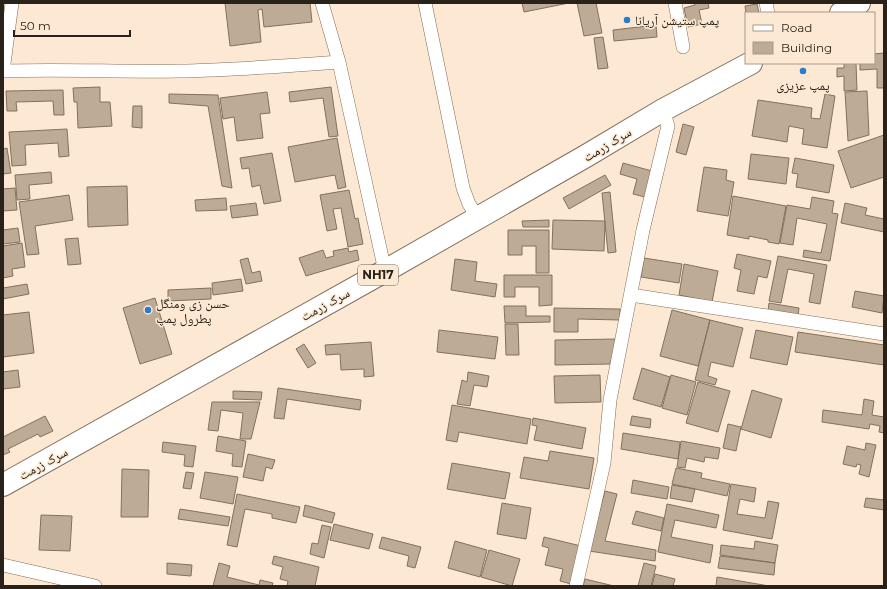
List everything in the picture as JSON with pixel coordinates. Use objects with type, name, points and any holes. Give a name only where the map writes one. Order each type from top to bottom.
[{"type":"highway","points":[[843,12],[859,3]]},
{"type":"highway","name":"سرک زرمت","points":[[3,485],[385,271],[586,156],[663,110],[749,64]]},
{"type":"street","points":[[12,3],[3,71],[179,71],[339,62]]},
{"type":"street","points":[[322,3],[339,62],[385,271]]},
{"type":"street","points":[[425,3],[463,188],[469,204],[478,218]]},
{"type":"street","points":[[675,3],[683,47]]},
{"type":"street","points":[[576,586],[604,463],[610,400],[643,230],[668,126],[663,110]]},
{"type":"street","points":[[631,295],[884,334]]},
{"type":"street","points":[[3,565],[95,586]]},
{"type":"building","points":[[225,3],[310,3],[312,22],[264,27],[262,9],[258,10],[261,42],[230,46]]},
{"type":"building","points":[[522,3],[569,3],[524,12]]},
{"type":"building","points":[[577,3],[596,3],[602,33],[584,36]]},
{"type":"building","points":[[694,3],[708,3],[709,8],[699,10],[702,24],[688,27],[684,8],[695,5]]},
{"type":"building","points":[[757,4],[759,12],[746,12],[745,6]]},
{"type":"building","points":[[656,25],[657,37],[614,41],[613,30]]},
{"type":"building","points":[[603,37],[608,68],[598,69],[594,38]]},
{"type":"building","points":[[884,53],[884,88],[877,88],[877,69],[860,70],[860,64],[875,64],[875,54]]},
{"type":"building","points":[[844,64],[856,64],[857,90],[844,91],[844,76],[837,77],[837,68],[844,68]]},
{"type":"building","points":[[100,87],[100,102],[110,102],[112,126],[78,128],[77,102],[74,102],[73,88]]},
{"type":"building","points":[[331,87],[338,136],[329,137],[323,98],[290,102],[289,92]]},
{"type":"building","points":[[63,90],[64,115],[54,115],[53,101],[16,102],[17,111],[7,111],[6,91]]},
{"type":"building","points":[[867,91],[869,135],[848,141],[845,92]]},
{"type":"building","points":[[267,92],[270,113],[260,114],[263,138],[237,141],[234,117],[223,119],[220,98]]},
{"type":"building","points":[[169,94],[218,95],[232,188],[222,186],[208,106],[169,103]]},
{"type":"building","points":[[825,94],[835,96],[827,148],[802,144],[804,129],[789,126],[787,142],[752,136],[758,100],[812,108],[811,118],[820,119]]},
{"type":"building","points":[[133,106],[142,106],[142,128],[132,127]]},
{"type":"building","points":[[683,124],[694,127],[686,155],[676,152]]},
{"type":"building","points":[[67,129],[69,156],[59,157],[58,143],[25,145],[26,165],[12,166],[9,132]]},
{"type":"building","points":[[884,135],[884,177],[851,188],[838,151]]},
{"type":"building","points":[[337,138],[346,187],[338,189],[335,175],[295,182],[288,147]]},
{"type":"building","points":[[7,148],[11,173],[3,174],[3,149]]},
{"type":"building","points":[[272,153],[281,201],[264,204],[260,185],[252,187],[249,168],[242,169],[240,158]]},
{"type":"building","points":[[751,154],[789,158],[786,184],[748,179]]},
{"type":"building","points":[[795,158],[834,165],[829,193],[796,187],[798,174],[792,173]]},
{"type":"building","points":[[623,163],[652,171],[645,197],[633,194],[637,179],[620,174]]},
{"type":"building","points":[[704,167],[727,170],[726,180],[734,182],[728,216],[697,211]]},
{"type":"building","points":[[51,172],[52,183],[29,185],[30,199],[17,200],[15,175]]},
{"type":"building","points":[[605,175],[611,185],[569,209],[563,198]]},
{"type":"building","points":[[127,186],[128,225],[88,227],[87,187]]},
{"type":"building","points":[[15,188],[17,210],[3,211],[3,189]]},
{"type":"building","points":[[349,190],[355,219],[358,218],[363,244],[348,247],[341,208],[333,209],[337,229],[327,231],[320,195]]},
{"type":"building","points":[[610,192],[616,252],[608,253],[602,193]]},
{"type":"building","points":[[69,195],[73,220],[35,226],[39,254],[27,255],[19,202]]},
{"type":"building","points":[[733,196],[786,206],[779,244],[749,236],[749,239],[727,235]]},
{"type":"building","points":[[812,197],[834,201],[832,213],[838,214],[830,261],[803,257],[804,250],[821,253],[827,224],[797,218],[793,245],[780,243],[787,205],[810,209]]},
{"type":"building","points":[[226,198],[227,210],[196,211],[195,200]]},
{"type":"building","points":[[256,203],[258,215],[232,218],[230,206]]},
{"type":"building","points":[[845,203],[867,208],[865,215],[884,219],[884,232],[841,223]]},
{"type":"building","points":[[549,220],[549,227],[523,227],[522,221]]},
{"type":"building","points":[[553,220],[605,221],[604,251],[552,249]]},
{"type":"building","points":[[18,228],[20,242],[3,244],[3,230]]},
{"type":"building","points":[[508,230],[549,230],[549,273],[536,273],[536,246],[522,246],[522,255],[508,255]]},
{"type":"building","points":[[78,238],[81,264],[68,265],[65,239]]},
{"type":"building","points":[[22,243],[25,267],[12,269],[13,276],[3,278],[3,246]]},
{"type":"building","points":[[348,248],[349,252],[357,250],[359,260],[306,276],[299,258],[323,250],[326,258],[334,256],[333,251]]},
{"type":"building","points":[[737,254],[771,261],[767,278],[758,276],[754,294],[737,291],[741,270],[734,268]]},
{"type":"building","points":[[778,256],[827,265],[820,304],[809,302],[814,274],[788,269],[781,303],[769,301]]},
{"type":"building","points":[[248,258],[252,273],[260,271],[262,281],[246,284],[240,260]]},
{"type":"building","points":[[644,258],[682,264],[679,283],[641,277]]},
{"type":"building","points":[[455,259],[477,262],[475,281],[497,284],[495,297],[451,290]]},
{"type":"building","points":[[684,264],[718,271],[712,302],[679,295]]},
{"type":"building","points":[[504,275],[552,275],[552,305],[539,306],[539,287],[515,287],[515,297],[504,297]]},
{"type":"building","points":[[241,279],[243,291],[213,295],[212,283]]},
{"type":"building","points":[[27,284],[29,294],[3,299],[3,288]]},
{"type":"building","points":[[211,288],[211,299],[168,301],[168,290]]},
{"type":"building","points":[[855,291],[884,296],[882,313],[852,307]]},
{"type":"building","points":[[155,298],[172,354],[140,364],[123,308]]},
{"type":"building","points":[[769,303],[799,308],[798,316],[768,311]]},
{"type":"building","points":[[504,306],[526,306],[526,316],[550,316],[550,322],[505,323]]},
{"type":"building","points":[[554,308],[620,309],[620,320],[578,319],[578,332],[554,332]]},
{"type":"building","points":[[672,310],[710,320],[698,366],[660,356]]},
{"type":"building","points":[[29,312],[34,353],[3,357],[3,315]]},
{"type":"building","points":[[710,320],[743,328],[733,367],[711,362],[708,376],[717,379],[715,385],[695,380]]},
{"type":"building","points":[[505,324],[518,324],[519,355],[506,355]]},
{"type":"building","points":[[439,330],[498,337],[495,359],[437,352]]},
{"type":"building","points":[[756,330],[793,337],[787,365],[750,358]]},
{"type":"building","points":[[798,332],[884,345],[884,365],[795,352]]},
{"type":"building","points":[[618,339],[610,364],[555,365],[555,340]]},
{"type":"building","points":[[371,342],[374,376],[364,377],[364,369],[341,370],[340,354],[326,355],[325,345]]},
{"type":"building","points":[[304,344],[316,363],[308,368],[296,349]]},
{"type":"building","points":[[642,368],[670,377],[661,407],[633,399]]},
{"type":"building","points":[[18,370],[20,387],[3,389],[3,372]]},
{"type":"building","points":[[468,372],[489,376],[487,387],[474,385],[470,406],[457,404],[462,380],[467,382]]},
{"type":"building","points":[[600,375],[601,402],[555,403],[554,376]]},
{"type":"building","points":[[671,375],[696,382],[687,415],[662,408]]},
{"type":"building","points":[[698,382],[730,391],[718,432],[686,423]]},
{"type":"building","points":[[278,388],[361,400],[360,410],[287,399],[284,419],[274,418]]},
{"type":"building","points":[[752,390],[782,399],[771,438],[741,429]]},
{"type":"building","points":[[233,391],[262,392],[261,400],[233,399]]},
{"type":"building","points":[[864,399],[874,401],[872,415],[884,417],[884,433],[879,432],[880,426],[870,424],[869,429],[822,422],[823,410],[862,415]]},
{"type":"building","points":[[212,402],[260,402],[251,439],[240,439],[243,413],[221,410],[218,431],[208,430]]},
{"type":"building","points":[[452,405],[531,419],[527,444],[459,432],[457,442],[446,440]]},
{"type":"building","points":[[45,416],[53,431],[40,437],[38,434],[8,449],[10,452],[3,455],[3,437]]},
{"type":"building","points":[[632,416],[651,419],[650,428],[630,425]]},
{"type":"building","points":[[533,418],[586,428],[582,449],[534,440],[537,426],[532,425]]},
{"type":"building","points":[[728,424],[741,427],[736,451],[723,448]]},
{"type":"building","points":[[623,433],[680,442],[678,459],[621,449]]},
{"type":"building","points":[[218,436],[246,441],[242,467],[232,466],[233,454],[216,451]]},
{"type":"building","points":[[681,441],[720,448],[718,459],[705,457],[704,462],[687,458],[685,468],[677,467]]},
{"type":"building","points":[[163,442],[196,446],[193,467],[184,466],[185,455],[162,452]]},
{"type":"building","points":[[866,443],[876,445],[869,477],[859,474],[861,465],[857,464],[856,467],[843,464],[847,446],[865,450]]},
{"type":"building","points":[[550,451],[594,458],[589,489],[520,478],[524,457],[548,461]]},
{"type":"building","points":[[248,454],[275,460],[272,469],[266,467],[263,481],[243,477]]},
{"type":"building","points":[[452,463],[510,473],[505,499],[447,489]]},
{"type":"building","points":[[676,468],[702,473],[701,478],[730,484],[727,496],[672,484]]},
{"type":"building","points":[[122,469],[149,470],[148,517],[121,517]]},
{"type":"building","points":[[186,472],[194,473],[191,489],[183,488]]},
{"type":"building","points":[[205,472],[238,477],[233,504],[200,498]]},
{"type":"building","points":[[633,480],[669,487],[667,499],[631,493]]},
{"type":"building","points":[[731,484],[756,488],[754,502],[740,499],[737,514],[765,518],[768,501],[779,503],[772,539],[723,530]]},
{"type":"building","points":[[672,485],[695,489],[692,502],[670,498]]},
{"type":"building","points":[[605,491],[617,494],[605,541],[656,550],[655,561],[589,551]]},
{"type":"building","points":[[237,494],[300,507],[296,523],[272,518],[272,514],[245,509],[237,547],[227,545]]},
{"type":"building","points":[[866,498],[884,500],[884,510],[864,507]]},
{"type":"building","points":[[502,503],[531,508],[526,539],[497,534]]},
{"type":"building","points":[[667,504],[719,515],[716,528],[675,520],[671,537],[713,545],[710,563],[658,552]]},
{"type":"building","points":[[305,505],[335,513],[332,523],[303,516]]},
{"type":"building","points":[[180,509],[230,517],[228,526],[178,519]]},
{"type":"building","points":[[636,511],[664,518],[661,531],[632,524]]},
{"type":"building","points":[[41,515],[72,516],[70,551],[39,550]]},
{"type":"building","points":[[334,524],[373,534],[369,549],[330,540]]},
{"type":"building","points":[[322,525],[331,527],[324,558],[310,554],[312,543],[318,544]]},
{"type":"building","points":[[382,537],[421,547],[415,568],[407,566],[409,556],[379,548]]},
{"type":"building","points":[[544,537],[581,546],[571,584],[560,581],[563,569],[545,565],[549,548],[542,546]]},
{"type":"building","points":[[455,541],[487,550],[480,577],[448,568]]},
{"type":"building","points":[[755,541],[778,545],[775,563],[720,555],[721,545],[754,549]]},
{"type":"building","points":[[489,550],[520,559],[512,586],[481,577]]},
{"type":"building","points":[[274,556],[319,567],[315,586],[287,586],[288,581],[280,579],[283,567],[272,564]]},
{"type":"building","points":[[720,556],[775,563],[774,575],[718,568]]},
{"type":"building","points":[[167,563],[192,565],[191,576],[167,574]]},
{"type":"building","points":[[219,563],[230,566],[227,577],[259,585],[260,580],[273,583],[272,586],[213,586]]},
{"type":"building","points":[[644,563],[656,566],[651,586],[638,586]]},
{"type":"building","points":[[655,574],[675,579],[673,586],[652,586]]},
{"type":"building","points":[[717,577],[769,586],[716,586]]},
{"type":"building","points":[[585,579],[614,586],[583,586]]},
{"type":"place","name":"پمپ ستیشن آریانا","points":[[627,20]]},
{"type":"place","name":"پمپ عزیزی","points":[[803,71]]},
{"type":"place","name":"حسن زی ومنگل پطرول پمپ","points":[[148,310]]}]
